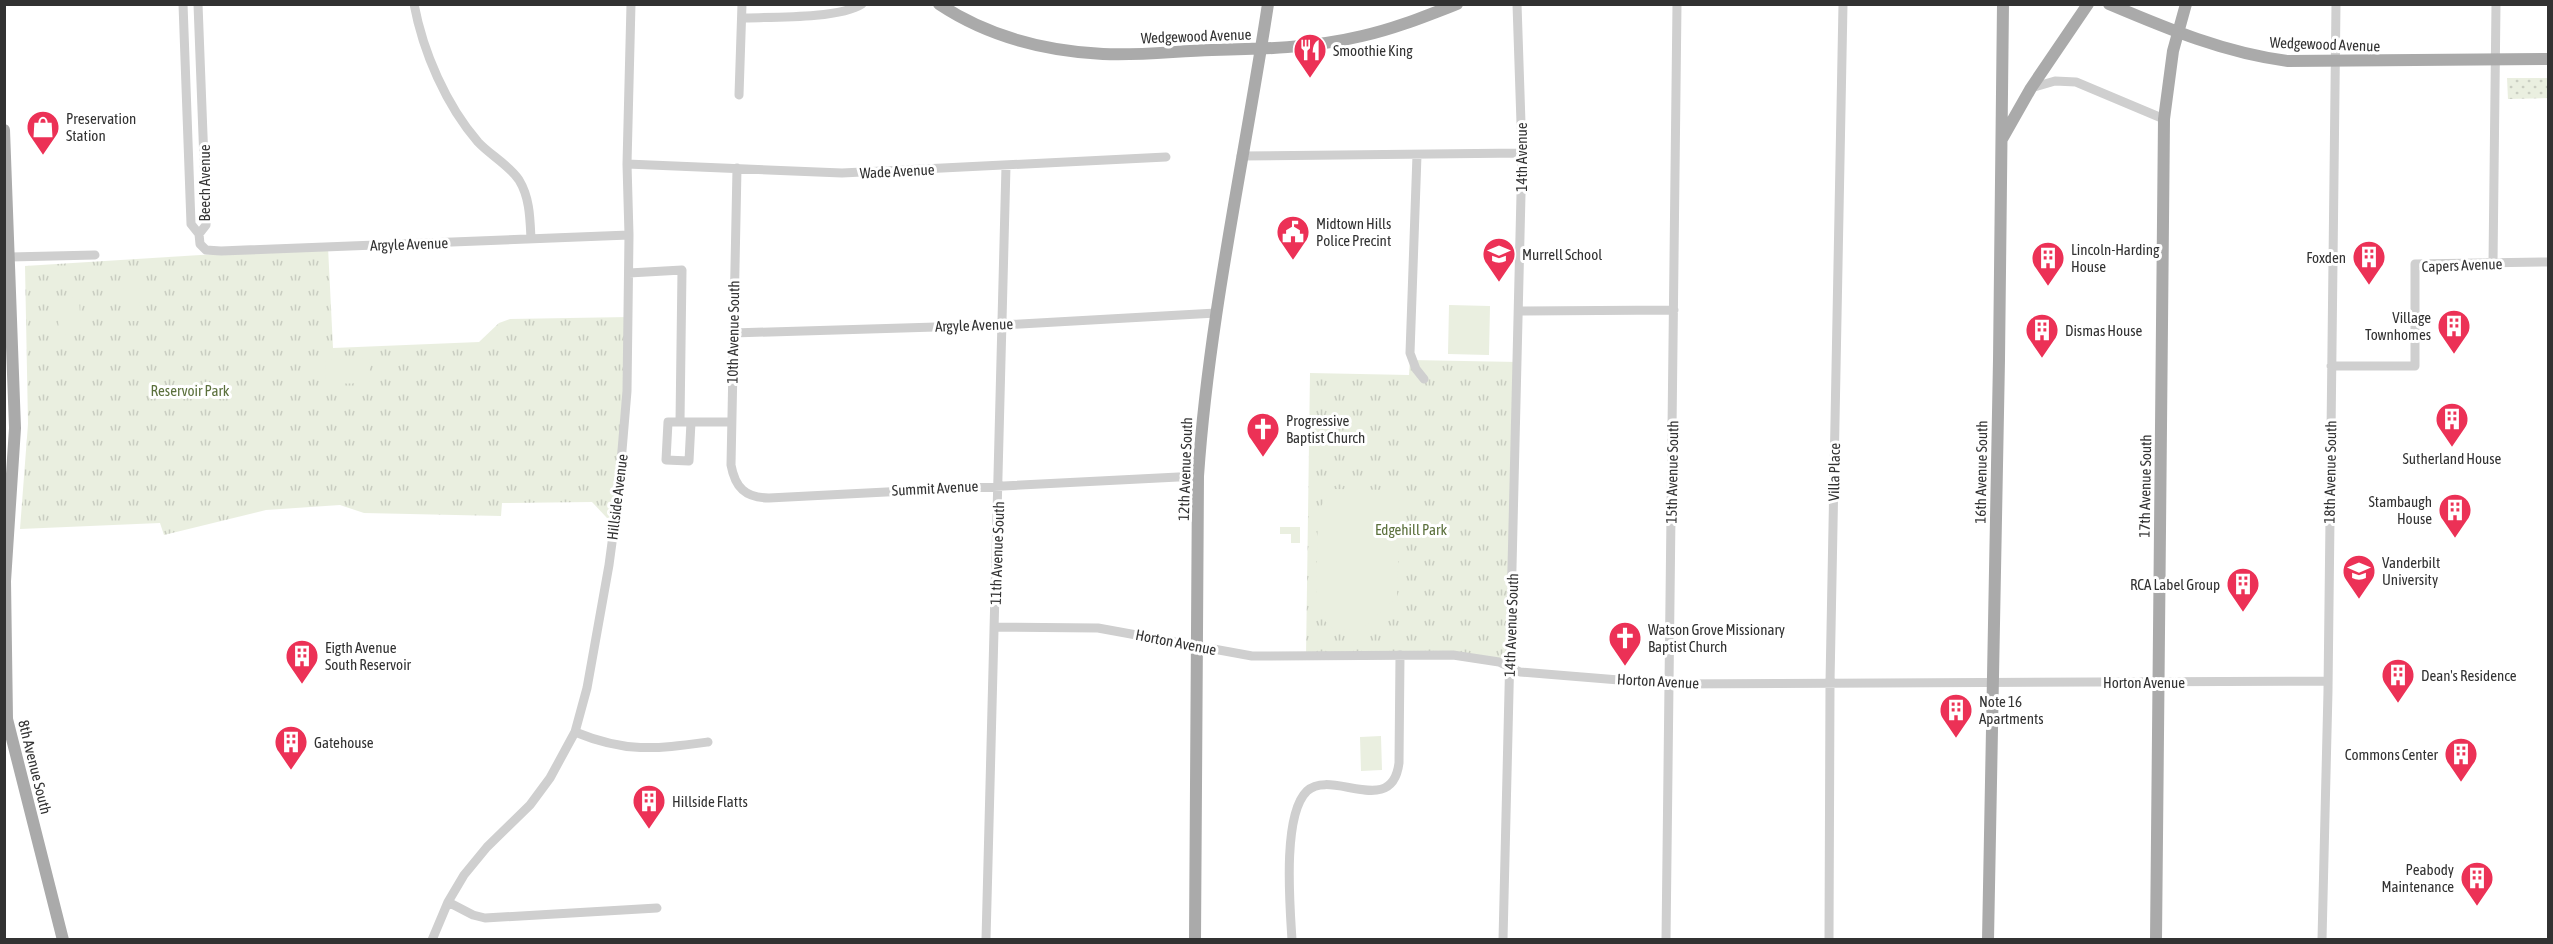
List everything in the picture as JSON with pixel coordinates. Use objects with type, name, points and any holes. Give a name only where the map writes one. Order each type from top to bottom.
[{"type":"main road","name":"Wedgewood Avenue","points":[[939,4],[960,18],[997,34],[1045,46],[1103,54],[1315,45],[1364,36],[1457,4]]},
{"type":"main road","name":"12th Avenue South","points":[[1195,939],[1198,476],[1203,402],[1241,156],[1268,4]]},
{"type":"main road","name":"16th Avenue South","points":[[1988,939],[2003,4]]},
{"type":"main road","points":[[2001,140],[2031,88],[2088,4]]},
{"type":"main road","name":"Wedgewood Avenue","points":[[2109,4],[2177,33],[2251,56],[2288,61],[2548,59]]},
{"type":"main road","name":"17th Avenue South","points":[[2156,939],[2164,119],[2177,33],[2186,4]]},
{"type":"main road","name":"8th Avenue South","points":[[4,130],[10,257],[10,436],[4,581],[6,719],[63,939]]},
{"type":"street","name":"Beech Avenue","points":[[183,4],[191,224],[199,234],[206,225],[198,4]]},
{"type":"street","points":[[414,4],[418,27],[438,78],[458,114],[479,143],[519,180],[529,209],[531,239]]},
{"type":"street","name":"Hillside Avenue","points":[[432,939],[448,902],[480,855],[539,793],[555,770],[575,732],[588,688],[618,498],[627,392],[630,4]]},
{"type":"street","points":[[739,95],[742,4]]},
{"type":"street","points":[[742,18],[849,11],[862,4]]},
{"type":"street","name":"14th Avenue","points":[[1517,4],[1522,153],[1519,310]]},
{"type":"street","name":"15th Avenue South","points":[[1666,939],[1677,4]]},
{"type":"street","name":"Villa Place","points":[[1829,939],[1830,683],[1843,4]]},
{"type":"street","name":"18th Avenue South","points":[[2322,939],[2328,681],[2336,4]]},
{"type":"street","points":[[2493,263],[2496,4]]},
{"type":"street","points":[[186,82],[201,81]]},
{"type":"street","points":[[2031,88],[2055,81],[2076,82],[2164,119]]},
{"type":"street","points":[[1241,156],[1522,153]]},
{"type":"street","points":[[1417,155],[1410,353],[1416,369],[1424,380]]},
{"type":"street","name":"Wade Avenue","points":[[627,165],[842,173],[1166,157]]},
{"type":"street","name":"11th Avenue South","points":[[986,939],[1006,166]]},
{"type":"street","name":"10th Avenue South","points":[[737,168],[731,422],[732,473],[744,493]]},
{"type":"street","name":"Argyle Avenue","points":[[199,234],[200,244],[206,250],[629,235]]},
{"type":"street","points":[[10,257],[95,255]]},
{"type":"street","name":"Capers Avenue","points":[[2331,366],[2415,366],[2415,264],[2548,262]]},
{"type":"street","points":[[629,273],[682,270],[680,422]]},
{"type":"street","points":[[1519,310],[1674,310]]},
{"type":"street","name":"14th Avenue South","points":[[1503,939],[1519,310]]},
{"type":"street","name":"Argyle Avenue","points":[[733,333],[1002,325],[1216,313]]},
{"type":"street","points":[[690,422],[689,461],[666,460],[668,422],[680,422],[690,422],[731,422]]},
{"type":"street","name":"Summit Avenue","points":[[744,493],[769,498],[999,484],[1198,476]]},
{"type":"street","name":"Horton Avenue","points":[[994,627],[1098,628],[1252,656],[1454,655],[1499,662],[1520,672],[1668,684],[2328,681]]},
{"type":"street","points":[[1292,939],[1289,862],[1299,803],[1306,792],[1316,786],[1327,785],[1372,791],[1385,786],[1393,779],[1398,763],[1400,655]]},
{"type":"street","points":[[575,732],[620,747],[643,749],[708,742]]},
{"type":"street","points":[[448,902],[473,915],[485,918],[657,908]]},
{"type":"green space","points":[[2507,78],[2548,78],[2548,98],[2508,99]]},
{"type":"green space","name":"Reservoir Park","points":[[328,247],[333,348],[479,342],[499,323],[510,319],[629,317],[615,519],[607,518],[592,502],[502,503],[501,516],[364,513],[340,505],[266,510],[164,535],[160,523],[20,529],[28,424],[25,266]]},
{"type":"green space","points":[[123,287],[139,287],[140,321],[124,321]]},
{"type":"green space","points":[[79,297],[81,334],[59,335],[57,298]]},
{"type":"green space","points":[[1449,305],[1490,306],[1489,355],[1448,354]]},
{"type":"green space","points":[[369,358],[370,383],[326,384],[325,360]]},
{"type":"green space","name":"Edgehill Park","points":[[1410,360],[1518,362],[1510,667],[1453,655],[1306,657],[1310,373],[1409,375]]},
{"type":"green space","points":[[1332,489],[1394,490],[1400,499],[1397,597],[1361,630],[1333,629],[1321,617],[1316,600],[1318,511]]},
{"type":"green space","points":[[1280,527],[1300,527],[1300,543],[1291,543],[1291,534],[1280,534]]},
{"type":"green space","points":[[1381,736],[1382,770],[1361,771],[1360,737]]},
{"type":"place","name":"Smoothie King","points":[[1310,79]]},
{"type":"place","name":"Preservation Station","points":[[43,156]]},
{"type":"place","name":"Midtown Hills Police Precint","points":[[1293,261]]},
{"type":"place","name":"Murrell School","points":[[1499,283]]},
{"type":"place","name":"Foxden","points":[[2369,286]]},
{"type":"place","name":"Lincoln-Harding House","points":[[2048,287]]},
{"type":"place","name":"Village Townhomes","points":[[2454,355]]},
{"type":"place","name":"Dismas House","points":[[2042,359]]},
{"type":"place","name":"Sutherland House","points":[[2452,448]]},
{"type":"place","name":"Progressive Baptist Church","points":[[1263,458]]},
{"type":"place","name":"Stambaugh House","points":[[2455,539]]},
{"type":"place","name":"Vanderbilt University","points":[[2359,600]]},
{"type":"place","name":"RCA Label Group","points":[[2243,613]]},
{"type":"place","name":"Watson Grove Missionary Baptist Church","points":[[1625,667]]},
{"type":"place","name":"Eigth Avenue South Reservoir","points":[[302,685]]},
{"type":"place","name":"Dean's Residence","points":[[2398,704]]},
{"type":"place","name":"Note 16 Apartments","points":[[1956,739]]},
{"type":"place","name":"Gatehouse","points":[[291,771]]},
{"type":"place","name":"Commons Center","points":[[2461,783]]},
{"type":"place","name":"Hillside Flatts","points":[[649,830]]},
{"type":"place","name":"Peabody Maintenance","points":[[2477,907]]}]
